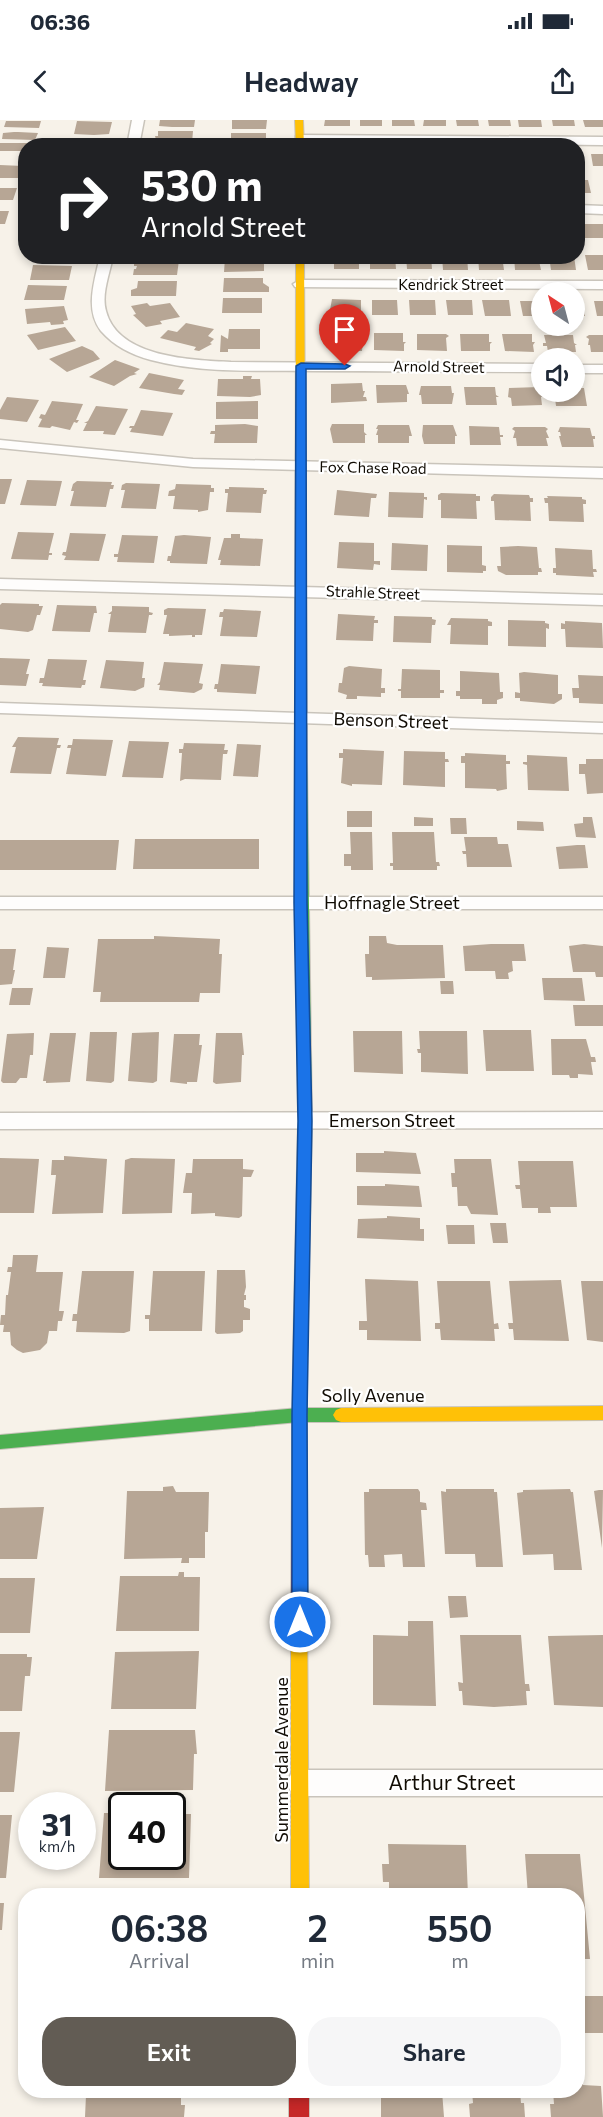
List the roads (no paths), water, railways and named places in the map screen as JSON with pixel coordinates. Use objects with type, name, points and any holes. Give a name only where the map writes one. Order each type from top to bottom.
[{"type":"street","points":[[134,138],[138,120]]},
{"type":"street","points":[[298,120],[300,138]]},
{"type":"street","points":[[585,141],[603,141]]},
{"type":"street","points":[[585,210],[603,210]]},
{"type":"street","name":"Arnold Street","points":[[105,264],[99,288],[99,310],[105,326],[125,345],[156,358],[195,364],[531,368]]},
{"type":"street","name":"Summerdale Avenue","points":[[300,264],[301,903],[305,1121],[299,1415],[300,1888]]},
{"type":"street","name":"Kendrick Street","points":[[300,284],[603,285]]},
{"type":"street","points":[[585,369],[603,369]]},
{"type":"street","name":"Fox Chase Road","points":[[0,444],[193,463],[603,473]]},
{"type":"street","name":"Strahle Street","points":[[0,584],[603,600]]},
{"type":"street","name":"Benson Street","points":[[0,708],[603,728]]},
{"type":"street","name":"Hoffnagle Street","points":[[0,903],[603,903]]},
{"type":"street","name":"Emerson Street","points":[[0,1121],[603,1120]]},
{"type":"street","name":"Solly Avenue","points":[[0,1442],[299,1415],[603,1413]]},
{"type":"street","name":"Arthur Street","points":[[301,1783],[603,1783]]},
{"type":"street","points":[[299,2098],[299,2117]]}]
